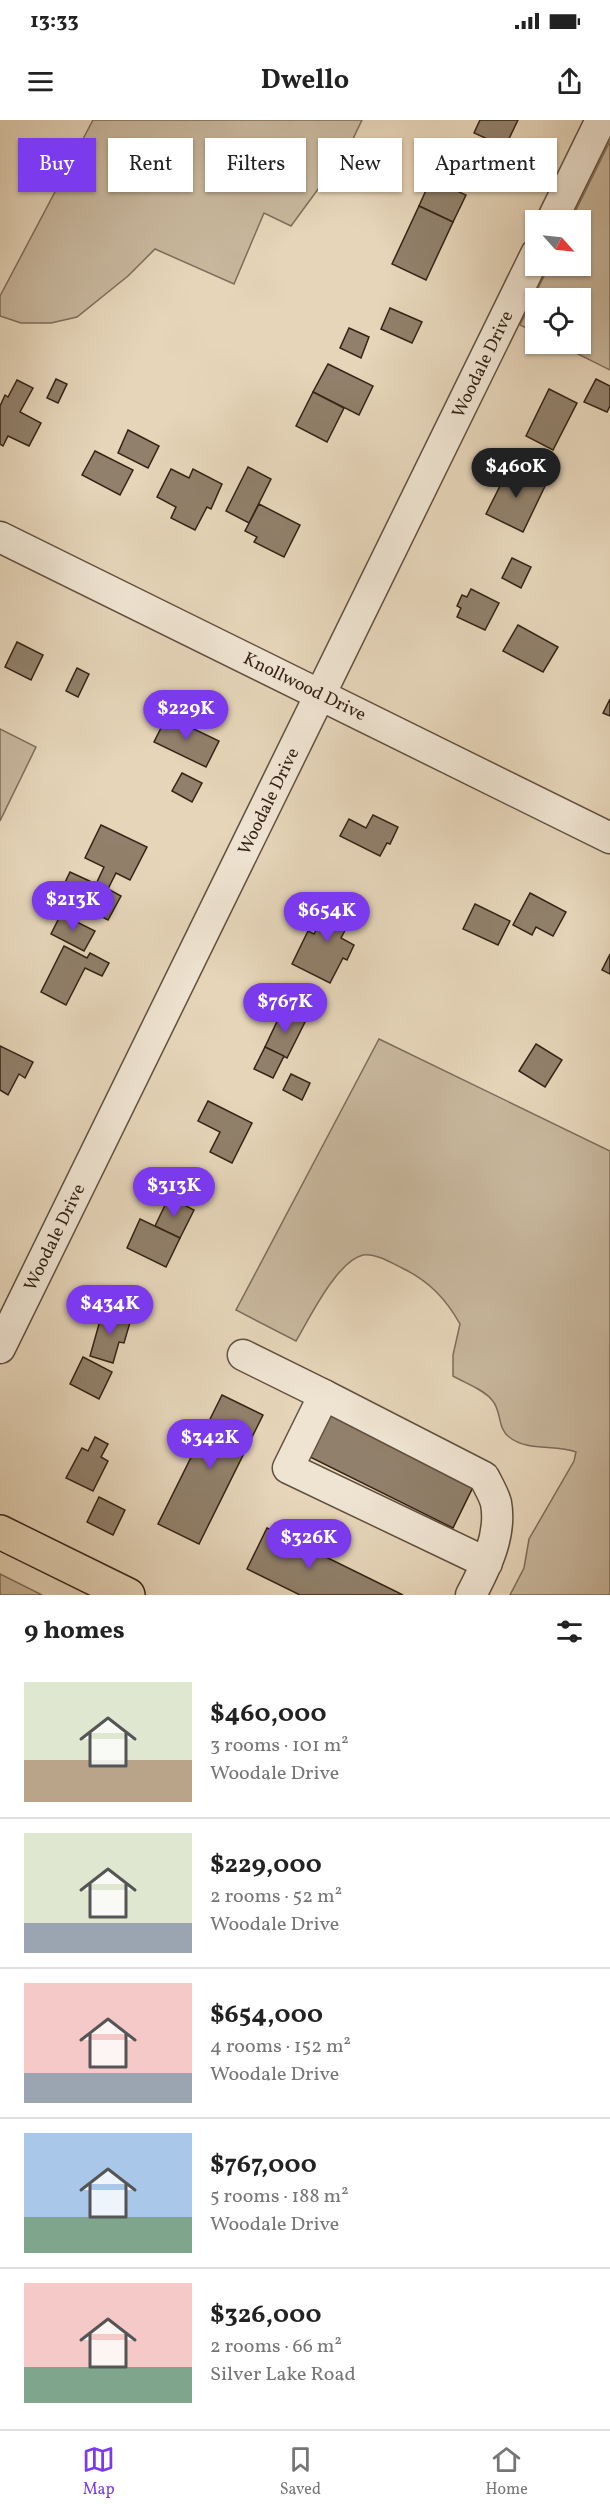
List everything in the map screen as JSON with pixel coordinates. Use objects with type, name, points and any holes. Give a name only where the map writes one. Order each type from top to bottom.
[{"type":"main road","points":[[0,1532],[128,1595]]},
{"type":"street","points":[[557,210],[601,120]]},
{"type":"street","name":"Woodale Drive","points":[[0,1348],[525,276]]},
{"type":"street","name":"Knollwood Drive","points":[[0,537],[321,693],[610,838]]},
{"type":"street","points":[[243,1354],[484,1477],[496,1503],[496,1533],[487,1563],[471,1595]]},
{"type":"street","points":[[324,1395],[288,1468],[487,1563]]},
{"type":"shaded area","points":[[93,120],[362,120],[353,138],[318,138],[318,189],[291,226],[264,213],[234,284],[155,249],[128,276],[77,317],[51,323],[21,323],[0,316],[0,296],[55,192],[96,192],[96,138],[83,138]]},
{"type":"shaded area","points":[[610,141],[610,370],[578,354],[591,354],[591,288],[538,288],[544,276],[591,276],[591,210],[576,210]]},
{"type":"shaded area","points":[[525,315],[525,327],[520,325]]},
{"type":"shaded area","points":[[0,729],[36,747],[0,821]]},
{"type":"shaded area","points":[[379,1039],[610,1151],[610,1595],[510,1595],[524,1568],[529,1539],[574,1461],[576,1452],[516,1442],[505,1433],[495,1404],[488,1396],[453,1376],[453,1355],[460,1324],[443,1299],[429,1285],[388,1261],[373,1255],[363,1255],[343,1268],[334,1279],[296,1341],[236,1310]]},
{"type":"shaded area","points":[[0,1574],[42,1595],[0,1595]]},
{"type":"building","points":[[480,120],[518,120],[509,138],[485,138],[474,133]]},
{"type":"building","points":[[425,192],[459,192],[466,195],[453,222],[419,206]]},
{"type":"building","points":[[419,206],[453,222],[426,280],[392,264]]},
{"type":"building","points":[[390,308],[422,322],[412,343],[381,329]]},
{"type":"building","points":[[349,328],[369,337],[361,358],[340,348]]},
{"type":"building","points":[[328,364],[373,386],[359,415],[313,392]]},
{"type":"building","points":[[56,379],[67,384],[58,403],[47,398]]},
{"type":"building","points":[[596,379],[610,386],[610,406],[607,412],[584,402]]},
{"type":"building","points":[[17,380],[33,388],[20,412],[41,423],[29,446],[8,436],[3,446],[0,444],[0,406],[5,395],[8,397]]},
{"type":"building","points":[[549,389],[577,403],[553,450],[526,436]]},
{"type":"building","points":[[313,392],[344,408],[327,442],[296,426]]},
{"type":"building","points":[[128,430],[159,446],[148,468],[118,453]]},
{"type":"building","points":[[95,451],[133,470],[120,495],[82,475]]},
{"type":"building","points":[[510,466],[546,484],[523,532],[486,514]]},
{"type":"building","points":[[248,467],[271,479],[249,523],[226,511]]},
{"type":"building","points":[[171,469],[189,478],[193,469],[222,484],[211,509],[207,507],[195,530],[171,518],[176,507],[157,497]]},
{"type":"building","points":[[259,504],[300,525],[284,557],[254,542],[257,537],[245,531]]},
{"type":"building","points":[[512,558],[531,567],[521,588],[502,578]]},
{"type":"building","points":[[471,589],[499,603],[485,630],[457,617],[461,608],[457,606],[462,595],[467,597]]},
{"type":"building","points":[[518,625],[558,647],[543,672],[503,651]]},
{"type":"building","points":[[17,642],[43,655],[31,680],[5,667]]},
{"type":"building","points":[[77,668],[89,674],[78,697],[66,691]]},
{"type":"building","points":[[610,699],[610,716],[603,713]]},
{"type":"building","points":[[167,716],[219,741],[206,767],[154,742]]},
{"type":"building","points":[[182,773],[202,783],[192,802],[172,791]]},
{"type":"building","points":[[373,815],[398,827],[390,844],[387,843],[380,856],[340,836],[349,819],[366,828]]},
{"type":"building","points":[[101,825],[147,847],[130,880],[116,873],[108,889],[121,896],[108,920],[59,895],[70,872],[96,884],[104,867],[85,858]]},
{"type":"building","points":[[530,893],[566,912],[553,936],[536,927],[532,935],[513,925]]},
{"type":"building","points":[[332,899],[356,910],[341,938],[354,945],[347,960],[343,958],[330,983],[292,964],[308,931],[314,934]]},
{"type":"building","points":[[475,904],[510,921],[498,945],[463,929]]},
{"type":"building","points":[[61,914],[95,931],[84,951],[51,934]]},
{"type":"building","points":[[64,946],[87,958],[90,953],[109,963],[102,976],[85,968],[66,1005],[41,992]]},
{"type":"building","points":[[610,954],[610,974],[602,970]]},
{"type":"building","points":[[282,1011],[305,1022],[287,1058],[265,1047]]},
{"type":"building","points":[[536,1044],[562,1060],[545,1087],[519,1071]]},
{"type":"building","points":[[0,1046],[33,1062],[25,1078],[19,1074],[8,1095],[0,1090]]},
{"type":"building","points":[[265,1047],[284,1056],[273,1078],[254,1069]]},
{"type":"building","points":[[291,1074],[310,1083],[302,1100],[283,1090]]},
{"type":"building","points":[[208,1101],[252,1123],[232,1163],[210,1152],[220,1132],[198,1121]]},
{"type":"building","points":[[169,1197],[194,1210],[180,1238],[155,1226]]},
{"type":"building","points":[[140,1219],[180,1238],[166,1267],[127,1248]]},
{"type":"building","points":[[103,1310],[131,1319],[124,1343],[119,1342],[113,1363],[90,1356]]},
{"type":"building","points":[[83,1357],[112,1372],[99,1399],[70,1384]]},
{"type":"building","points":[[222,1395],[263,1415],[199,1544],[158,1524]]},
{"type":"building","points":[[329,1413],[474,1485],[453,1528],[308,1456]]},
{"type":"building","points":[[95,1437],[108,1444],[101,1457],[108,1461],[93,1491],[66,1478],[82,1448],[88,1451]]},
{"type":"building","points":[[99,1497],[125,1510],[113,1535],[87,1522]]},
{"type":"building","points":[[267,1528],[403,1595],[300,1595],[247,1569]]}]
